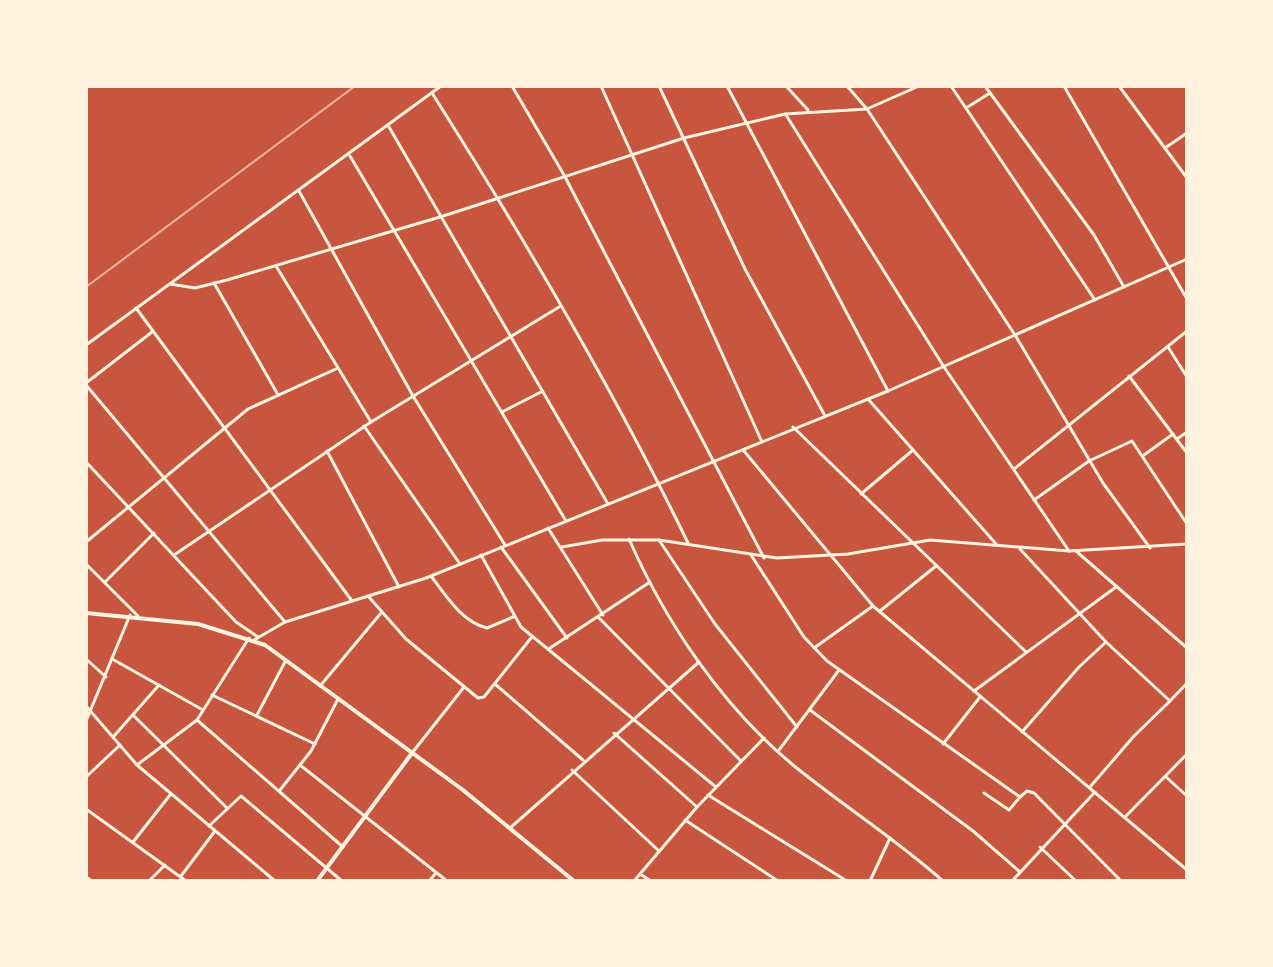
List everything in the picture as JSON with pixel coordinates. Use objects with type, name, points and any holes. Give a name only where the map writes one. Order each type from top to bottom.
[{"type":"street","points":[[86,345],[441,86]]},
{"type":"street","points":[[512,86],[564,175],[711,462],[764,558]]},
{"type":"street","points":[[601,86],[762,442]]},
{"type":"street","points":[[659,86],[745,269],[824,414]]},
{"type":"street","points":[[727,86],[888,391]]},
{"type":"street","points":[[786,86],[809,111]]},
{"type":"street","points":[[847,86],[867,109],[1015,335],[1069,422],[1089,461],[1150,548]]},
{"type":"street","points":[[905,86],[909,91]]},
{"type":"street","points":[[170,284],[195,288],[214,283],[440,217],[631,152],[785,114],[867,109],[919,86]]},
{"type":"street","points":[[951,86],[1095,300]]},
{"type":"street","points":[[985,86],[1094,235],[1124,287]]},
{"type":"street","points":[[1064,86],[1187,299]]},
{"type":"street","points":[[1119,86],[1187,178]]},
{"type":"street","points":[[432,93],[498,197],[659,482],[688,543]]},
{"type":"street","points":[[966,108],[990,93]]},
{"type":"street","points":[[785,114],[944,367],[1069,551]]},
{"type":"street","points":[[389,126],[608,504]]},
{"type":"street","points":[[1165,148],[1187,133]]},
{"type":"street","points":[[349,155],[566,521]]},
{"type":"street","points":[[299,191],[413,396],[503,546],[567,638]]},
{"type":"street","points":[[137,765],[197,720],[254,638],[285,622],[431,576],[743,450],[824,414],[888,391],[1187,259]]},
{"type":"street","points":[[276,266],[371,422]]},
{"type":"street","points":[[214,283],[277,393]]},
{"type":"street","points":[[174,555],[364,426],[559,307]]},
{"type":"street","points":[[136,308],[352,601]]},
{"type":"street","points":[[1014,469],[1069,422],[1187,331]]},
{"type":"street","points":[[152,332],[86,384],[285,622]]},
{"type":"street","points":[[1167,345],[1187,377]]},
{"type":"street","points":[[86,542],[222,427],[277,393],[338,368]]},
{"type":"street","points":[[1128,375],[1187,453]]},
{"type":"street","points":[[502,412],[543,391]]},
{"type":"street","points":[[868,399],[997,545]]},
{"type":"street","points":[[364,426],[460,564]]},
{"type":"street","points":[[793,427],[1026,652]]},
{"type":"street","points":[[1177,439],[1187,432]]},
{"type":"street","points":[[1143,455],[1173,434]]},
{"type":"street","points":[[1034,500],[1089,461],[1132,441],[1187,524]]},
{"type":"street","points":[[743,450],[828,556],[879,612],[1187,870]]},
{"type":"street","points":[[861,494],[913,450]]},
{"type":"street","points":[[327,451],[399,587]]},
{"type":"street","points":[[86,462],[254,638],[412,753],[570,880]]},
{"type":"street","points":[[548,528],[601,616],[667,689],[741,761]]},
{"type":"street","points":[[105,582],[154,533]]},
{"type":"street","points":[[562,547],[629,539],[659,540],[764,558],[828,556],[910,541],[938,540],[1069,551],[1187,544]]},
{"type":"street","points":[[629,539],[650,582],[699,662],[764,738],[943,881]]},
{"type":"street","points":[[659,540],[715,624],[797,727]]},
{"type":"street","points":[[1020,549],[1106,642],[1170,701]]},
{"type":"street","points":[[1076,551],[1187,648]]},
{"type":"street","points":[[481,555],[513,617],[531,637],[633,716],[716,787]]},
{"type":"street","points":[[751,555],[814,648],[839,670],[1020,797]]},
{"type":"street","points":[[86,564],[138,616]]},
{"type":"street","points":[[879,612],[936,566]]},
{"type":"street","points":[[431,576],[462,615],[476,625],[487,628],[513,617]]},
{"type":"street","points":[[549,648],[650,582]]},
{"type":"street","points":[[974,691],[1116,587]]},
{"type":"street","points":[[368,596],[381,613],[464,687],[481,698],[531,637]]},
{"type":"street","points":[[814,648],[873,606]]},
{"type":"street","points":[[86,613],[198,624],[254,638]]},
{"type":"street","points":[[320,686],[381,613]]},
{"type":"street","points":[[86,721],[114,660],[130,615]]},
{"type":"street","points":[[1022,732],[1079,667],[1106,642]]},
{"type":"street","points":[[86,659],[106,677]]},
{"type":"street","points":[[114,660],[203,710]]},
{"type":"street","points":[[257,715],[286,660]]},
{"type":"street","points":[[509,829],[633,716],[699,662]]},
{"type":"street","points":[[778,752],[839,670]]},
{"type":"street","points":[[1090,788],[1134,736],[1187,683]]},
{"type":"street","points":[[494,684],[583,760]]},
{"type":"street","points":[[113,737],[159,685]]},
{"type":"street","points":[[317,881],[464,687]]},
{"type":"street","points":[[212,695],[315,744]]},
{"type":"street","points":[[943,744],[980,697]]},
{"type":"street","points":[[279,790],[315,744],[338,699]]},
{"type":"street","points":[[86,706],[137,765],[275,881]]},
{"type":"street","points":[[810,710],[973,831],[1020,872]]},
{"type":"street","points":[[134,716],[227,808]]},
{"type":"street","points":[[197,720],[343,847]]},
{"type":"street","points":[[614,733],[697,807]]},
{"type":"street","points":[[634,881],[685,820],[764,738]]},
{"type":"street","points":[[86,777],[88,771],[120,745]]},
{"type":"street","points":[[1125,817],[1187,754]]},
{"type":"street","points":[[300,765],[447,881]]},
{"type":"street","points":[[572,770],[659,851]]},
{"type":"street","points":[[1166,777],[1187,796]]},
{"type":"street","points":[[984,793],[1009,810],[1020,797],[1032,791],[1121,881]]},
{"type":"street","points":[[1012,881],[1040,847],[1095,792]]},
{"type":"street","points":[[133,842],[170,795]]},
{"type":"street","points":[[708,795],[847,881]]},
{"type":"street","points":[[209,827],[239,796],[342,881]]},
{"type":"street","points":[[86,809],[186,881]]},
{"type":"street","points":[[685,820],[778,881]]},
{"type":"street","points":[[181,876],[215,831]]},
{"type":"street","points":[[870,881],[890,838]]},
{"type":"street","points":[[1040,847],[1076,881]]},
{"type":"street","points":[[149,881],[165,865]]},
{"type":"street","points":[[429,881],[436,873]]},
{"type":"street","points":[[640,874],[651,881]]},
{"type":"street","points":[[86,877],[92,881]]},
{"type":"railway","points":[[86,287],[355,86]]}]
